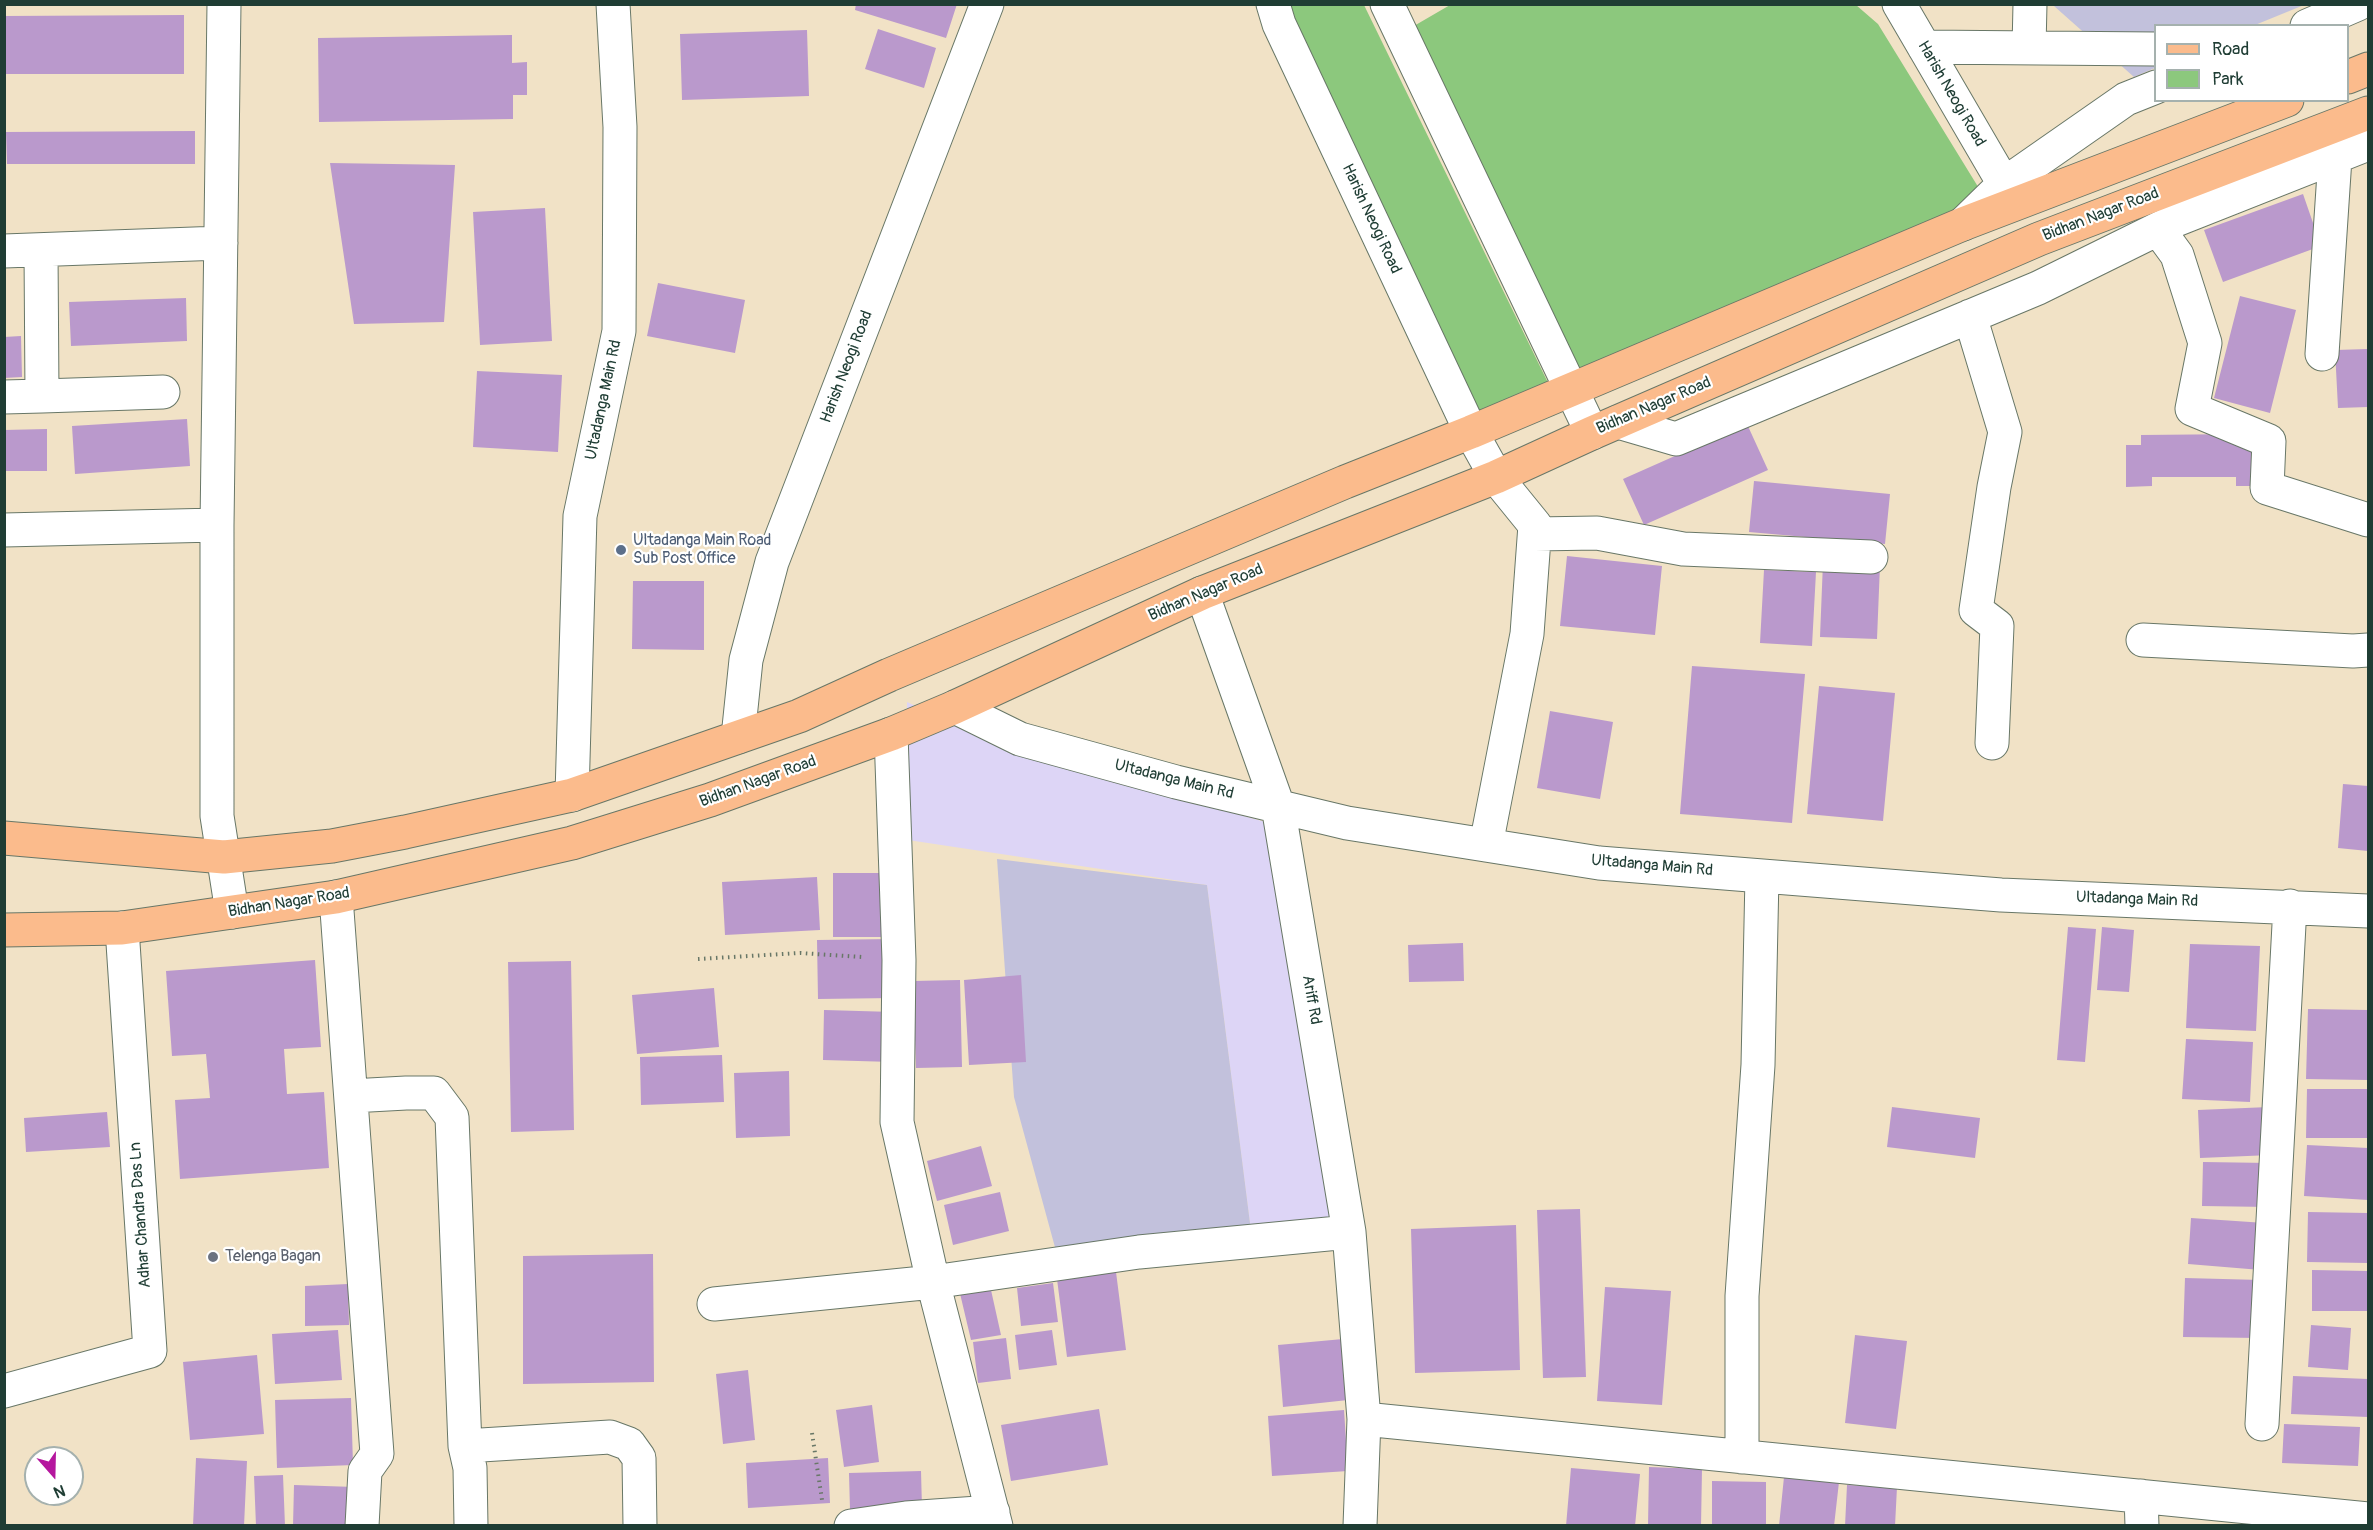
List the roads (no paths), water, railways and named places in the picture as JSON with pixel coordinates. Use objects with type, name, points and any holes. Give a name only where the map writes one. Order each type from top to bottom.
[{"type":"main road","points":[[2349,77],[2368,69]]},
{"type":"main road","points":[[4,838],[224,857],[332,846],[572,795],[799,716],[889,675],[1345,482],[1471,432],[1963,224],[2013,193],[2281,102]]},
{"type":"main road","name":"Bidhan Nagar Road","points":[[4,930],[122,928],[336,897],[572,843],[710,800],[891,734],[955,707],[1202,593],[1496,477],[1605,427],[2039,239],[2368,113]]},
{"type":"street","points":[[224,4],[217,525],[217,816],[232,912]]},
{"type":"street","name":"Ultadanga Main Rd","points":[[572,795],[580,516],[619,331],[620,127],[613,4]]},
{"type":"street","name":"Harish Neogi Road","points":[[738,737],[746,660],[772,562],[987,4]]},
{"type":"street","name":"Harish Neogi Road","points":[[1273,4],[1279,24],[1471,432],[1496,477],[1535,525],[1535,534]]},
{"type":"street","points":[[1387,4],[1570,389],[1605,427],[1676,439],[2038,288],[2176,220],[2368,144]]},
{"type":"street","name":"Harish Neogi Road","points":[[1899,4],[2013,193]]},
{"type":"street","points":[[2030,4],[2030,48]]},
{"type":"street","points":[[2312,24],[2358,4]]},
{"type":"street","points":[[1924,47],[2154,49]]},
{"type":"street","points":[[2013,193],[2126,99],[2154,88]]},
{"type":"street","points":[[2322,354],[2335,158]]},
{"type":"street","points":[[2158,229],[2177,255],[2205,343],[2192,409],[2269,441],[2267,488],[2368,520]]},
{"type":"street","points":[[4,250],[221,243]]},
{"type":"street","points":[[42,250],[42,396]]},
{"type":"street","points":[[1970,316],[2005,432],[1994,487],[1976,610],[1997,626],[1992,743]]},
{"type":"street","points":[[4,397],[163,392]]},
{"type":"street","points":[[4,530],[217,525]]},
{"type":"street","points":[[1486,845],[1527,634],[1535,534],[1597,533],[1683,549],[1871,557]]},
{"type":"street","name":"Ariff Rd","points":[[1202,593],[1278,806],[1349,1232],[1364,1419],[1360,1526]]},
{"type":"street","points":[[2143,640],[2368,650]]},
{"type":"street","name":"Ultadanga Main Rd","points":[[955,707],[1020,739],[1176,782],[1347,823],[1599,863],[2001,895],[2368,911]]},
{"type":"street","points":[[851,1526],[906,1518],[995,1519],[933,1282],[897,1122],[899,960],[891,734]]},
{"type":"street","points":[[1742,1457],[1742,1296],[1758,1065],[1762,876]]},
{"type":"street","points":[[336,897],[377,1454],[365,1471],[362,1526]]},
{"type":"street","points":[[2262,1424],[2290,906]]},
{"type":"street","name":"Adhar Chandra Das Ln","points":[[4,1391],[150,1352],[122,928]]},
{"type":"street","points":[[351,1096],[434,1093],[452,1117],[465,1446],[470,1468],[471,1526]]},
{"type":"street","points":[[714,1304],[933,1282],[1139,1252],[1349,1232]]},
{"type":"street","points":[[1364,1419],[1742,1457],[2141,1511],[2368,1519]]},
{"type":"street","points":[[465,1446],[610,1437],[630,1444],[639,1458],[640,1526]]},
{"type":"place","name":"Ultadanga Main Road Sub Post Office","points":[[621,550]]},
{"type":"place","name":"Telenga Bagan","points":[[213,1257]]}]
